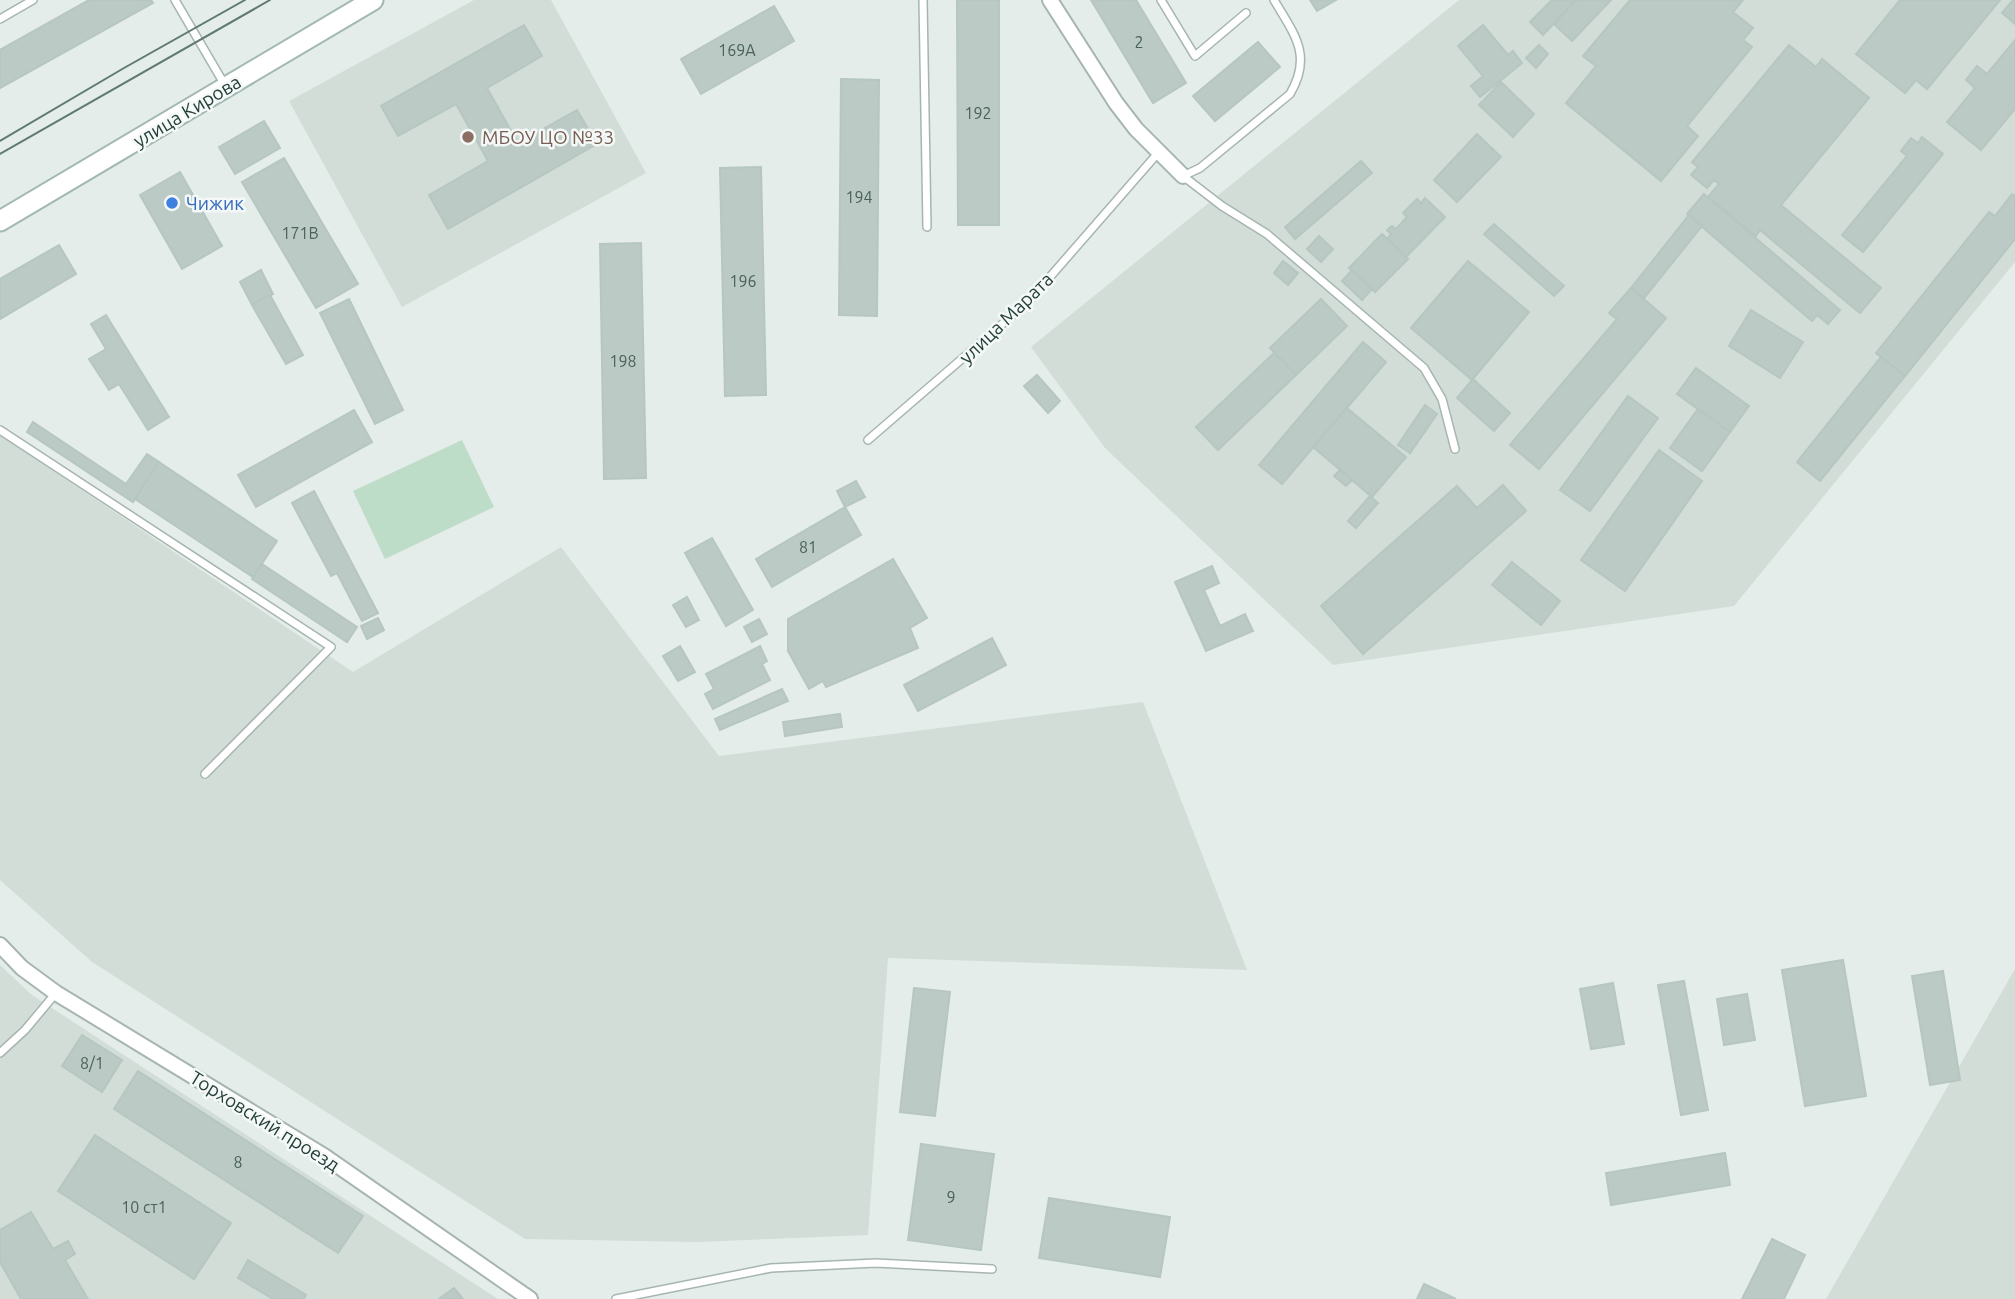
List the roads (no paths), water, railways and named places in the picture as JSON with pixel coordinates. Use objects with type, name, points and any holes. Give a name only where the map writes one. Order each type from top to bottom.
[{"type":"street","name":"улица Кирова","points":[[0,221],[373,0]]},
{"type":"street","points":[[1050,0],[1116,103],[1158,153],[1183,176]]},
{"type":"street","name":"Торховский проезд","points":[[0,945],[22,968],[56,993],[324,1157],[530,1299]]},
{"type":"lane","points":[[0,19],[33,0]]},
{"type":"lane","points":[[175,0],[226,88]]},
{"type":"lane","points":[[923,0],[928,228]]},
{"type":"lane","points":[[1161,0],[1195,56],[1246,13]]},
{"type":"lane","points":[[1273,0],[1297,39],[1301,61],[1300,77],[1290,94],[1200,168],[1183,176],[1222,206],[1267,234],[1424,368],[1442,399],[1455,449]]},
{"type":"lane","name":"улица Марата","points":[[868,440],[1029,302],[1158,153]]},
{"type":"lane","points":[[0,430],[331,647],[205,774]]},
{"type":"lane","points":[[0,1053],[25,1030],[56,993]]},
{"type":"lane","points":[[616,1299],[771,1268],[876,1263],[992,1269]]},
{"type":"tram line","points":[[0,141],[245,0]]},
{"type":"tram line","points":[[0,154],[270,0]]},
{"type":"place","name":"МБОУ ЦО №33","points":[[468,137]]},
{"type":"place","name":"Чижик","points":[[172,203]]}]
